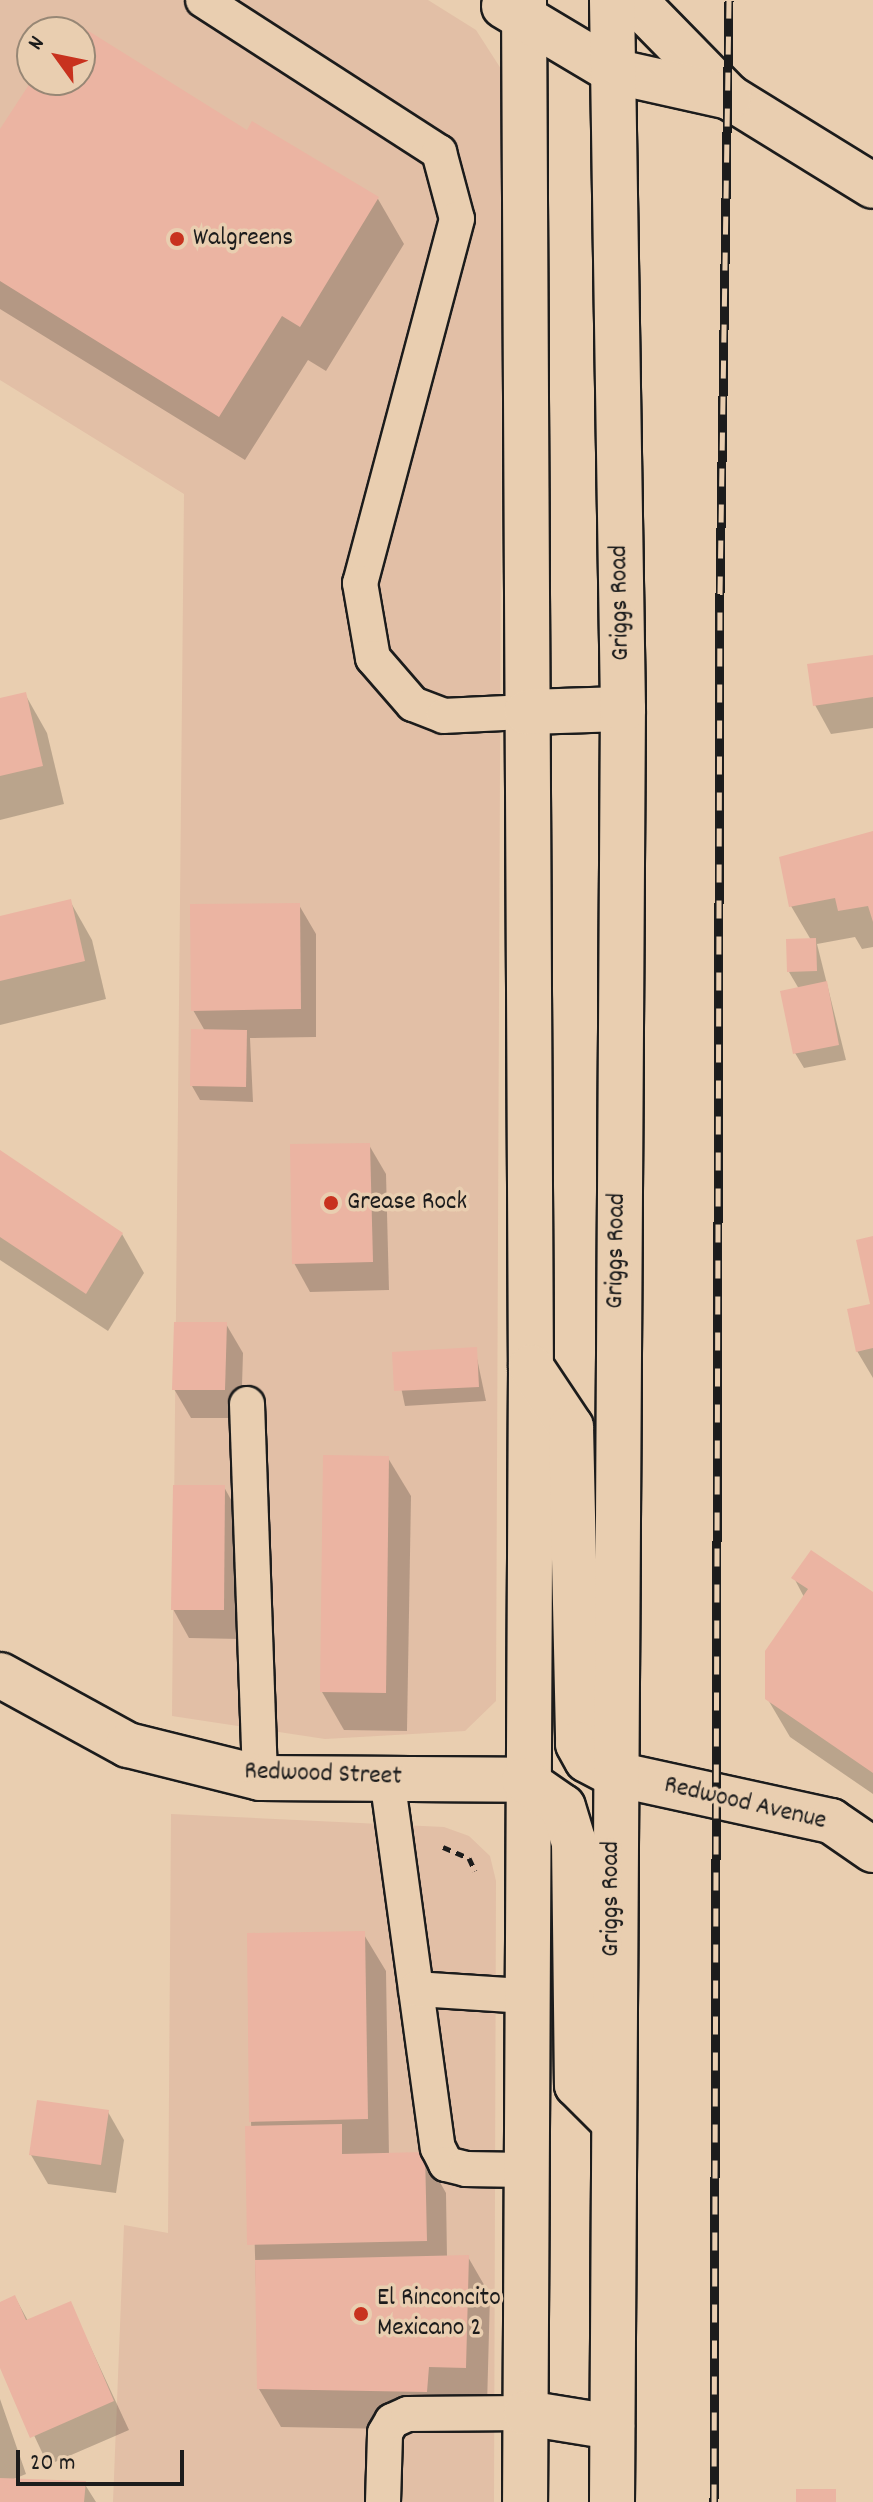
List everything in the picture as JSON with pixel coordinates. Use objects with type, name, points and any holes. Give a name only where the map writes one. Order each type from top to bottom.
[{"type":"main road","name":"Griggs Road","points":[[612,0],[623,709],[611,1773],[612,2502]]},
{"type":"main road","points":[[634,0],[729,97],[873,186]]},
{"type":"main road","points":[[514,6],[527,712],[531,1367],[524,1780],[525,2502]]},
{"type":"main road","points":[[514,6],[613,71],[729,97]]},
{"type":"main road","points":[[527,712],[623,709]]},
{"type":"main road","points":[[531,1367],[571,1427],[578,1744],[587,1760],[611,1773]]},
{"type":"main road","name":"Redwood Street","points":[[0,1675],[128,1745],[260,1778],[524,1780]]},
{"type":"main road","name":"Redwood Avenue","points":[[611,1773],[831,1821],[873,1850]]},
{"type":"main road","points":[[524,1780],[563,1807],[574,1842],[577,2085],[613,2121]]},
{"type":"main road","points":[[526,2413],[612,2427]]},
{"type":"lane","points":[[203,0],[439,152],[457,219],[360,583],[373,658],[413,704],[444,716],[527,712]]},
{"type":"lane","points":[[247,1404],[260,1778]]},
{"type":"lane","points":[[387,1778],[416,1989],[446,2164],[525,2170]]},
{"type":"lane","points":[[416,1989],[525,1996]]},
{"type":"lane","points":[[383,2502],[385,2433],[392,2421],[408,2414],[526,2413]]},
{"type":"shaded area","points":[[0,0],[428,0],[476,30],[503,72],[496,1701],[465,1731],[325,1739],[172,1716],[184,494],[0,380]]},
{"type":"shaded area","points":[[171,1814],[444,1827],[469,1836],[490,1856],[496,1881],[494,2502],[113,2502],[124,2225],[168,2233]]},
{"type":"building","name":"Walgreens","points":[[96,36],[247,130],[252,121],[379,197],[300,327],[282,316],[219,417],[0,281],[0,129],[22,96],[96,96]]},
{"type":"building","points":[[873,655],[873,697],[813,706],[807,664]]},
{"type":"building","points":[[26,692],[43,766],[0,776],[0,698]]},
{"type":"building","points":[[873,831],[873,922],[868,906],[838,911],[835,898],[789,907],[779,857]]},
{"type":"building","points":[[71,899],[85,961],[0,981],[0,916]]},
{"type":"building","points":[[300,903],[301,1009],[191,1011],[190,904]]},
{"type":"building","points":[[816,938],[817,971],[787,972],[786,939]]},
{"type":"building","points":[[827,981],[839,1045],[793,1054],[780,991]]},
{"type":"building","points":[[191,1029],[247,1030],[246,1087],[190,1086]]},
{"type":"building","name":"Grease Rock","points":[[370,1143],[373,1262],[292,1264],[290,1144]]},
{"type":"building","points":[[0,1150],[123,1233],[86,1294],[0,1237]]},
{"type":"building","points":[[873,1236],[873,1348],[856,1352],[847,1309],[870,1304],[856,1240]]},
{"type":"building","points":[[174,1322],[227,1322],[225,1390],[172,1390]]},
{"type":"building","points":[[477,1347],[479,1387],[394,1391],[392,1352]]},
{"type":"building","points":[[323,1455],[389,1456],[386,1693],[320,1692]]},
{"type":"building","points":[[173,1485],[225,1485],[224,1610],[171,1610]]},
{"type":"building","points":[[811,1550],[873,1592],[873,1773],[765,1699],[765,1651],[808,1589],[791,1578]]},
{"type":"building","points":[[365,1931],[368,2119],[249,2122],[247,1933]]},
{"type":"building","points":[[37,2100],[109,2110],[101,2165],[29,2155]]},
{"type":"building","points":[[342,2124],[342,2154],[425,2152],[427,2241],[247,2245],[245,2126]]},
{"type":"building","name":"El Rinconcito Mexicano 2","points":[[469,2255],[466,2368],[429,2367],[427,2392],[257,2389],[255,2260]]},
{"type":"building","points":[[15,2295],[26,2320],[71,2301],[114,2401],[30,2438],[0,2368],[0,2302]]},
{"type":"building","points":[[0,2478],[86,2481],[84,2502],[0,2502]]},
{"type":"building","points":[[796,2489],[836,2489],[836,2502],[796,2502]]},
{"type":"railway","points":[[714,2502],[720,594],[729,0]]},
{"type":"place","name":"Walgreens","points":[[177,239]]},
{"type":"place","name":"Grease Rock","points":[[331,1203]]},
{"type":"place","name":"El Rinconcito Mexicano 2","points":[[361,2314]]}]
